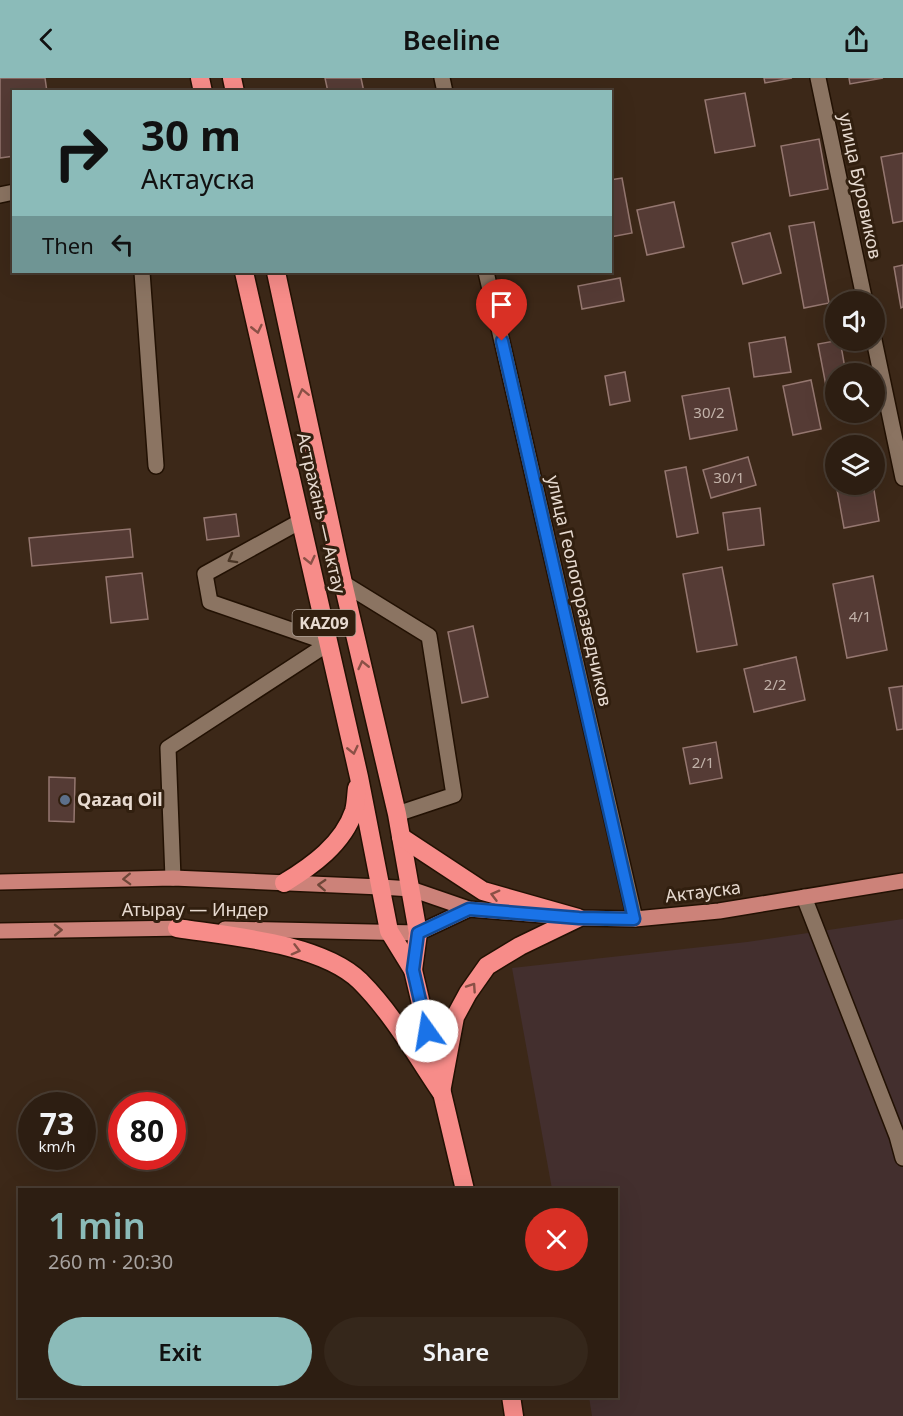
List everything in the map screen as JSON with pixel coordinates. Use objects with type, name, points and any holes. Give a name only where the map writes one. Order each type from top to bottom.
[{"type":"highway","name":"Астрахань — Актау","points":[[244,273],[359,777],[389,931],[413,970],[465,1188]]},
{"type":"highway","name":"Астрахань — Актау","points":[[276,273],[343,583],[397,814],[418,933],[413,970]]},
{"type":"highway","points":[[284,883],[310,867],[341,837],[354,811],[359,777]]},
{"type":"highway","points":[[401,837],[483,891],[579,918]]},
{"type":"highway","points":[[441,1092],[455,1017],[487,966],[520,946],[579,918]]},
{"type":"highway","points":[[177,928],[266,942],[303,951],[335,963],[359,980],[387,1013],[441,1092]]},
{"type":"highway","points":[[511,1398],[514,1416]]},
{"type":"main road","name":"Атырау — Индер","points":[[0,882],[173,878],[381,887]]},
{"type":"main road","name":"Актауска","points":[[381,887],[411,889],[469,909],[579,918],[634,919],[719,911],[903,881]]},
{"type":"main road","name":"Актауска","points":[[389,931],[418,933],[469,909]]},
{"type":"main road","name":"Атырау — Индер","points":[[0,931],[177,928],[389,931]]},
{"type":"street","name":"улица Буровиков","points":[[818,78],[863,291]]},
{"type":"street","points":[[142,273],[156,466]]},
{"type":"street","name":"улица Геологоразведчиков","points":[[486,273],[634,919]]},
{"type":"street","points":[[876,351],[903,478]]},
{"type":"street","points":[[301,521],[205,574],[210,602],[329,643]]},
{"type":"street","points":[[343,583],[429,636],[453,795],[397,814]]},
{"type":"street","points":[[173,878],[168,748],[329,643]]},
{"type":"street","points":[[804,897],[897,1136],[903,1158]]},
{"type":"shaded area","points":[[903,919],[903,1416],[592,1416],[589,1398],[618,1398],[618,1188],[552,1188],[512,968],[747,942]]},
{"type":"building","points":[[0,78],[45,78],[47,90],[12,90],[12,156],[0,158]]},
{"type":"building","points":[[325,78],[361,78],[364,90],[328,90]]},
{"type":"building","points":[[764,78],[792,78],[765,83]]},
{"type":"building","points":[[849,78],[883,78],[850,84]]},
{"type":"building","points":[[745,93],[755,146],[715,153],[705,100]]},
{"type":"building","points":[[819,139],[828,189],[790,196],[781,146]]},
{"type":"building","points":[[903,153],[903,221],[893,223],[881,157]]},
{"type":"building","points":[[622,178],[632,233],[612,237],[612,180]]},
{"type":"building","points":[[674,202],[684,247],[647,255],[637,210]]},
{"type":"building","points":[[814,222],[827,291],[825,304],[804,308],[789,226]]},
{"type":"building","points":[[770,233],[781,273],[743,284],[732,243]]},
{"type":"building","points":[[903,265],[903,307],[901,308],[894,267]]},
{"type":"building","points":[[620,278],[624,301],[582,309],[578,286]]},
{"type":"building","points":[[785,337],[791,372],[754,377],[749,343]]},
{"type":"building","points":[[825,343],[825,351],[842,351],[844,363],[825,363],[825,381],[818,344]]},
{"type":"building","points":[[625,372],[630,401],[610,405],[605,376]]},
{"type":"building","points":[[811,380],[821,429],[793,435],[783,386]]},
{"type":"building","points":[[729,388],[737,430],[690,439],[682,396]]},
{"type":"building","points":[[748,457],[756,485],[711,498],[703,470]]},
{"type":"building","points":[[686,467],[698,533],[677,537],[665,471]]},
{"type":"building","points":[[838,495],[875,495],[879,521],[844,528]]},
{"type":"building","points":[[760,508],[764,545],[728,550],[723,513]]},
{"type":"building","points":[[236,514],[239,536],[207,540],[204,518]]},
{"type":"building","points":[[130,529],[133,557],[32,566],[29,538]]},
{"type":"building","points":[[722,567],[737,645],[697,652],[683,574]]},
{"type":"building","points":[[142,573],[148,619],[111,623],[106,577]]},
{"type":"building","points":[[873,576],[887,650],[847,658],[833,584]]},
{"type":"building","points":[[473,626],[488,697],[462,703],[448,632]]},
{"type":"building","points":[[796,657],[805,700],[754,712],[744,669]]},
{"type":"building","points":[[903,686],[903,729],[897,730],[889,688]]},
{"type":"building","points":[[716,742],[722,778],[690,784],[683,748]]},
{"type":"building","points":[[49,777],[75,778],[74,822],[49,821]]},
{"type":"place","name":"Qazaq Oil","points":[[65,800]]},
{"type":"route","points":[[427,1031],[413,970],[418,933],[469,909],[579,918],[634,919],[502,341]]}]
